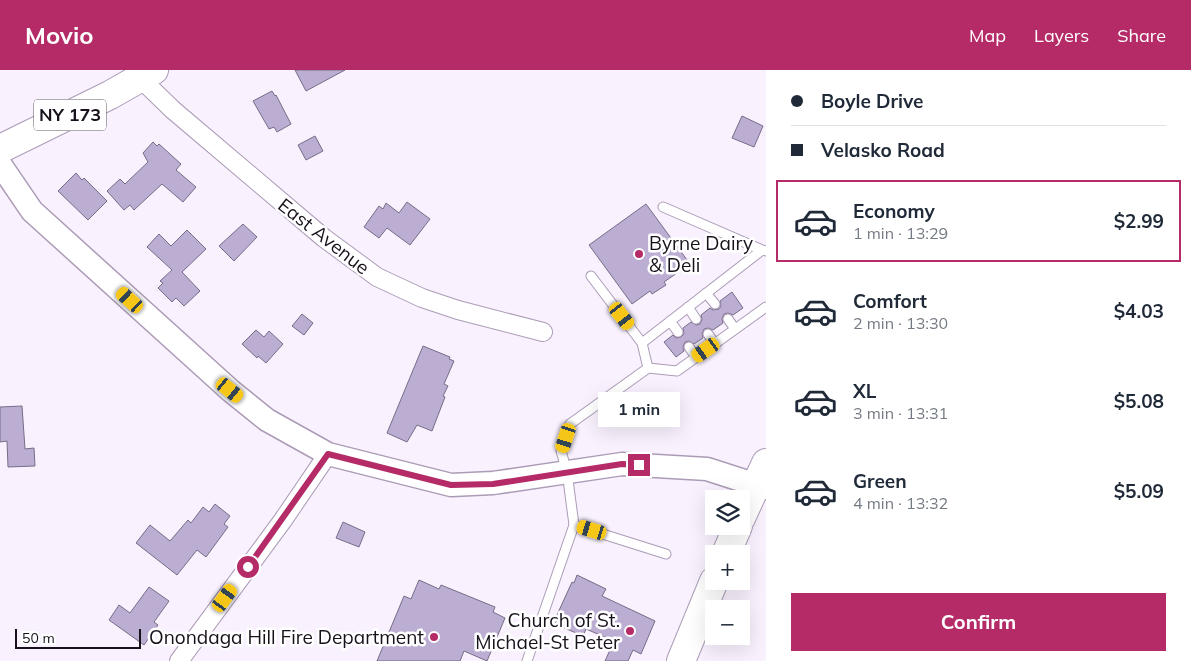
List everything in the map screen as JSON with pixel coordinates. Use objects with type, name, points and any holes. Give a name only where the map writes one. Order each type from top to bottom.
[{"type":"main road","name":"NY 173","points":[[0,150],[110,95],[147,74]]},
{"type":"main road","points":[[750,501],[762,479]]},
{"type":"main road","points":[[680,661],[710,590]]},
{"type":"street","name":"East Avenue","points":[[147,74],[173,110],[324,238],[377,278],[422,298],[458,310],[543,332]]},
{"type":"street","points":[[0,164],[32,211],[230,390],[267,420],[328,454],[451,485],[493,484],[622,464],[707,469],[762,479]]},
{"type":"street","points":[[179,661],[328,454]]},
{"type":"lane","points":[[663,207],[764,251]]},
{"type":"lane","points":[[642,342],[764,251]]},
{"type":"lane","points":[[591,276],[642,342],[648,368]]},
{"type":"lane","points":[[706,293],[715,304]]},
{"type":"lane","points":[[688,307],[696,319]]},
{"type":"lane","points":[[527,661],[574,525],[567,472],[561,451],[570,424],[648,368],[677,371],[766,307]]},
{"type":"lane","points":[[728,319],[735,330]]},
{"type":"lane","points":[[670,321],[678,332]]},
{"type":"lane","points":[[708,334],[715,344]]},
{"type":"lane","points":[[689,347],[696,357]]},
{"type":"lane","points":[[574,525],[666,554]]},
{"type":"building","points":[[295,70],[345,70],[306,91]]},
{"type":"building","points":[[272,91],[291,124],[277,132],[274,127],[269,129],[253,101]]},
{"type":"building","points":[[742,116],[763,126],[754,147],[732,138]]},
{"type":"building","points":[[315,136],[323,151],[306,160],[298,145]]},
{"type":"building","points":[[153,142],[157,146],[159,144],[181,164],[176,170],[196,187],[183,202],[162,184],[134,210],[130,205],[124,210],[107,191],[120,179],[125,184],[148,162],[143,153]]},
{"type":"building","points":[[76,173],[82,180],[84,178],[107,201],[88,220],[58,191]]},
{"type":"building","points":[[407,202],[430,219],[410,245],[387,228],[379,238],[364,227],[379,206],[383,209],[386,203],[399,213]]},
{"type":"building","name":"Byrne Dairy & Deli","points":[[646,204],[690,264],[664,282],[666,285],[652,294],[650,291],[632,304],[589,245]]},
{"type":"building","points":[[243,224],[257,237],[234,261],[219,246]]},
{"type":"building","points":[[187,230],[206,249],[182,272],[200,291],[184,306],[176,298],[172,302],[158,288],[163,283],[160,281],[172,270],[147,247],[159,234],[171,246]]},
{"type":"building","points":[[732,292],[743,308],[733,315],[724,314],[723,323],[713,330],[704,329],[703,338],[694,344],[689,341],[685,342],[684,351],[676,357],[664,342],[673,335],[676,338],[681,337],[684,334],[683,328],[691,322],[696,325],[700,324],[701,315],[710,308],[713,310],[719,309],[721,306],[720,301]]},
{"type":"building","points":[[302,314],[313,323],[304,335],[292,326]]},
{"type":"building","points":[[256,330],[264,337],[269,331],[283,344],[266,363],[258,356],[257,358],[242,344]]},
{"type":"building","points":[[423,346],[450,357],[449,359],[454,361],[444,384],[448,386],[432,431],[417,425],[407,442],[387,433]]},
{"type":"building","points":[[22,406],[25,449],[34,448],[35,466],[8,467],[7,441],[0,442],[0,407]]},
{"type":"building","points":[[215,504],[230,516],[224,524],[228,527],[206,557],[197,550],[177,575],[136,543],[150,525],[170,541],[188,520],[191,523],[203,507],[209,512]]},
{"type":"building","points":[[343,522],[365,532],[359,547],[336,538]]},
{"type":"building","points":[[577,575],[606,589],[602,596],[655,621],[641,654],[633,650],[628,661],[605,661],[614,641],[586,629],[583,636],[555,624],[559,616],[557,615]]},
{"type":"building","points":[[419,580],[439,589],[441,585],[495,607],[493,612],[505,618],[487,661],[464,651],[460,661],[377,661],[404,596],[411,599]]},
{"type":"building","points":[[149,587],[169,601],[154,622],[158,625],[144,645],[109,620],[119,605],[130,613]]},
{"type":"place","name":"Byrne Dairy & Deli","points":[[639,254]]},
{"type":"place","name":"Church of St. Michael-St Peter","points":[[630,631]]},
{"type":"place","name":"Onondaga Hill Fire Department","points":[[434,637]]},
{"type":"route","points":[[248,567],[328,454],[451,485],[493,484],[520,478],[622,464],[639,465]]}]
